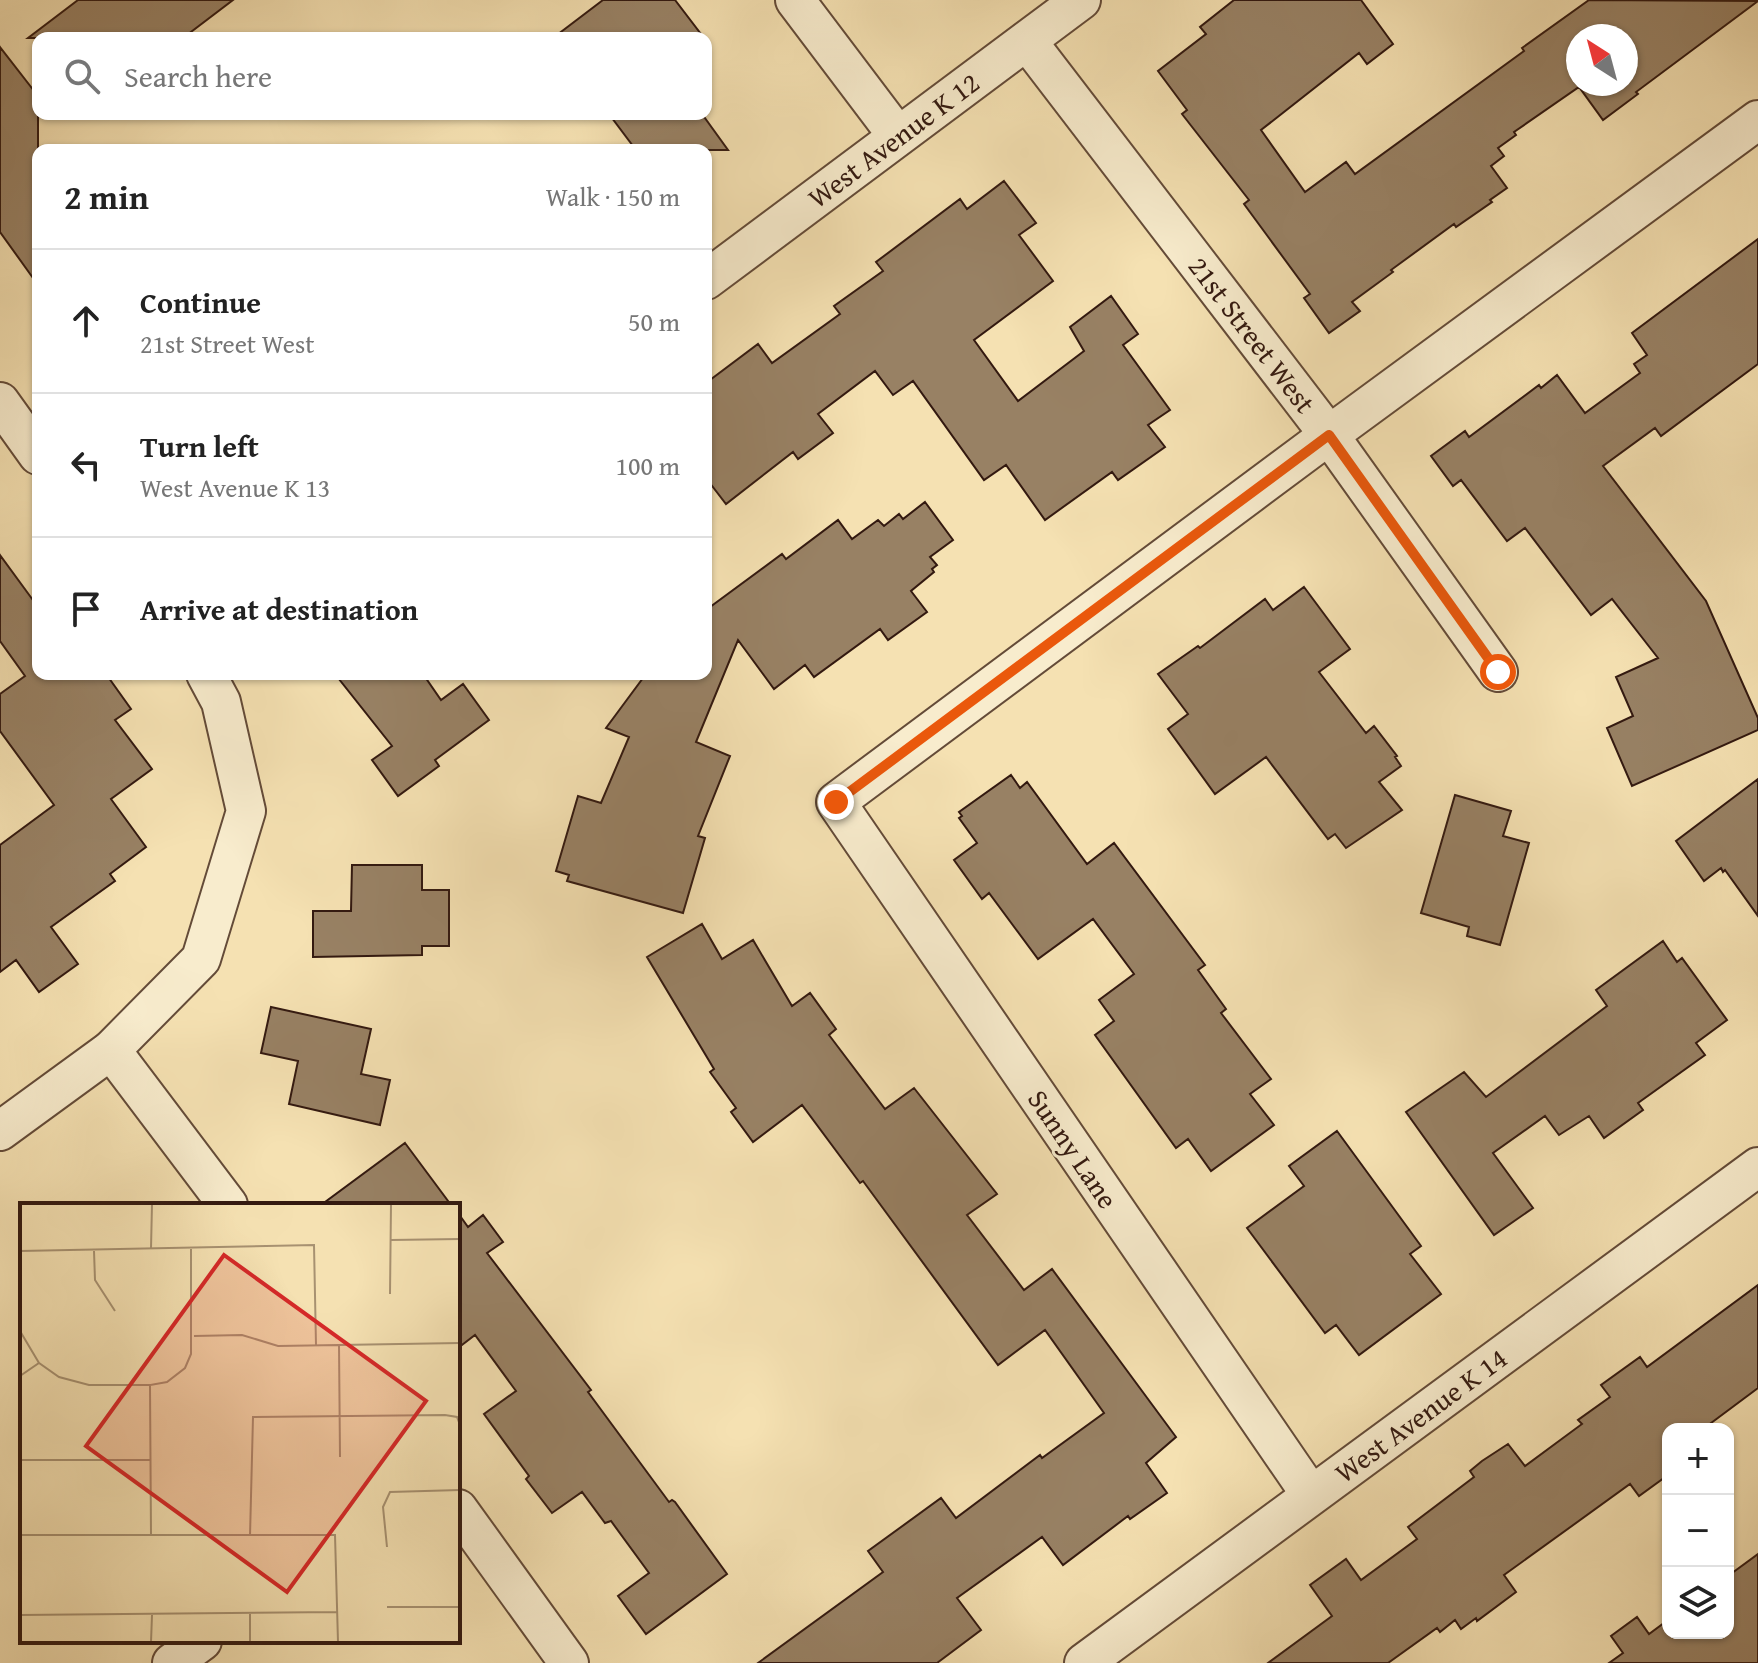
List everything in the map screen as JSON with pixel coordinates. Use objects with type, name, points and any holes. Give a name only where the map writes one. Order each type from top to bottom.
[{"type":"street","points":[[795,0],[897,135]]},
{"type":"street","name":"West Avenue K 12","points":[[712,275],[1081,0]]},
{"type":"street","name":"21st Street West","points":[[1027,41],[1329,435],[1498,672]]},
{"type":"street","points":[[1329,435],[1758,120]]},
{"type":"street","points":[[0,402],[32,447]]},
{"type":"street","name":"Sunny Lane","points":[[1311,1495],[836,802],[1329,435]]},
{"type":"street","points":[[0,1131],[111,1050],[201,959],[246,811],[221,702],[209,680]]},
{"type":"street","points":[[111,1050],[226,1203]]},
{"type":"street","name":"West Avenue K 14","points":[[1084,1663],[1758,1167]]},
{"type":"street","points":[[460,1512],[569,1663]]},
{"type":"street","points":[[172,1663],[199,1643]]},
{"type":"building","points":[[78,0],[233,0],[191,32],[36,32]]},
{"type":"building","points":[[603,0],[675,0],[699,32],[561,32]]},
{"type":"building","points":[[1234,0],[1361,0],[1393,44],[1367,64],[1359,53],[1261,130],[1305,192],[1346,162],[1355,174],[1589,0],[1758,1],[1638,91],[1638,24],[1566,24],[1566,96],[1514,132],[1516,135],[1498,148],[1504,156],[1491,166],[1507,188],[1490,200],[1492,202],[1456,227],[1454,224],[1391,270],[1393,272],[1352,302],[1360,311],[1329,333],[1304,298],[1310,294],[1244,204],[1249,200],[1182,114],[1187,110],[1158,71],[1206,34],[1200,27]]},
{"type":"building","points":[[0,47],[32,88],[32,120],[38,120],[38,144],[32,144],[32,277],[0,232]]},
{"type":"building","points":[[1586,96],[1635,96],[1603,120]]},
{"type":"building","points":[[614,120],[706,120],[728,150],[712,150],[712,144],[632,144]]},
{"type":"building","points":[[1004,181],[1036,223],[1019,235],[1053,281],[974,340],[1018,401],[1084,351],[1070,327],[1111,296],[1138,334],[1123,345],[1170,410],[1148,425],[1165,447],[1118,480],[1112,472],[1045,520],[1006,465],[984,480],[913,381],[893,395],[875,371],[818,414],[833,433],[798,459],[793,452],[726,504],[712,486],[712,378],[758,344],[772,363],[840,314],[834,306],[883,271],[876,262],[960,199],[967,209]]},
{"type":"building","points":[[1758,239],[1758,364],[1661,436],[1655,428],[1603,466],[1706,601],[1758,718],[1758,730],[1632,786],[1607,728],[1633,716],[1616,677],[1658,658],[1612,599],[1591,615],[1525,528],[1507,541],[1461,480],[1453,486],[1431,456],[1465,431],[1469,437],[1557,375],[1585,413],[1640,373],[1634,364],[1647,355],[1632,333]]},
{"type":"building","points":[[925,502],[953,540],[930,557],[937,565],[932,569],[934,572],[911,591],[927,612],[888,640],[880,629],[814,677],[805,665],[774,689],[738,640],[696,742],[730,756],[698,836],[705,838],[683,913],[567,881],[569,875],[556,871],[578,796],[601,803],[629,737],[606,728],[642,680],[712,680],[712,606],[782,554],[786,559],[838,520],[852,539],[878,520],[884,526],[899,514],[903,519]]},
{"type":"building","points":[[0,555],[32,599],[32,680],[110,680],[131,709],[115,720],[152,769],[111,799],[146,847],[110,874],[115,881],[51,927],[78,964],[39,992],[16,960],[0,972],[0,845],[54,805],[0,731],[0,694],[25,676],[0,641]]},
{"type":"building","points":[[1304,587],[1350,649],[1319,672],[1366,733],[1374,726],[1401,766],[1379,782],[1402,810],[1346,848],[1335,834],[1328,839],[1266,757],[1215,794],[1168,729],[1188,714],[1158,674],[1198,646],[1200,648],[1265,599],[1273,610]]},
{"type":"building","points":[[340,680],[427,680],[441,700],[463,684],[489,720],[435,760],[439,766],[398,796],[372,760],[392,746]]},
{"type":"building","points":[[1011,775],[1020,788],[1027,782],[1087,864],[1114,843],[1205,965],[1198,970],[1226,1009],[1221,1013],[1271,1079],[1250,1094],[1274,1125],[1211,1171],[1188,1139],[1176,1148],[1095,1035],[1114,1021],[1099,1000],[1134,974],[1093,919],[1038,959],[989,893],[982,899],[954,860],[977,843],[959,818],[962,816],[959,812]]},
{"type":"building","points":[[1758,779],[1758,916],[1725,870],[1723,872],[1721,868],[1704,881],[1676,841]]},
{"type":"building","points":[[1455,795],[1511,811],[1503,836],[1529,843],[1500,945],[1467,936],[1469,927],[1421,913]]},
{"type":"building","points":[[352,865],[422,865],[422,890],[449,890],[449,946],[422,946],[422,955],[313,957],[313,911],[351,911]]},
{"type":"building","points":[[702,924],[722,959],[753,940],[792,1006],[810,993],[836,1029],[829,1035],[885,1109],[914,1088],[997,1194],[967,1215],[1024,1290],[1052,1269],[1176,1437],[1146,1463],[1167,1493],[1130,1519],[1128,1516],[1063,1565],[1042,1537],[957,1598],[981,1630],[937,1663],[758,1663],[883,1572],[868,1551],[941,1498],[956,1518],[1040,1455],[1042,1458],[1104,1413],[1045,1330],[998,1365],[863,1181],[860,1183],[802,1105],[753,1142],[731,1112],[736,1108],[710,1072],[714,1069],[647,957]]},
{"type":"building","points":[[1663,941],[1677,962],[1682,958],[1727,1020],[1696,1043],[1705,1055],[1638,1103],[1643,1110],[1604,1138],[1589,1116],[1559,1135],[1545,1116],[1493,1153],[1533,1208],[1494,1235],[1406,1112],[1464,1072],[1486,1097],[1607,1006],[1596,990]]},
{"type":"building","points":[[271,1007],[371,1029],[361,1074],[390,1080],[380,1125],[289,1104],[298,1061],[261,1053]]},
{"type":"building","points":[[1337,1131],[1421,1246],[1410,1254],[1441,1294],[1359,1355],[1336,1325],[1325,1333],[1247,1228],[1304,1186],[1289,1166]]},
{"type":"building","points":[[405,1143],[450,1203],[324,1203]]},
{"type":"building","points":[[483,1215],[503,1242],[487,1253],[591,1390],[588,1392],[669,1502],[675,1502],[727,1574],[646,1634],[618,1596],[649,1573],[611,1521],[605,1523],[582,1492],[552,1513],[526,1479],[529,1476],[484,1414],[516,1391],[475,1335],[460,1346],[460,1216],[468,1227]]},
{"type":"building","points":[[1758,1285],[1758,1388],[1711,1423],[1662,1423],[1662,1479],[1639,1496],[1630,1484],[1504,1575],[1516,1592],[1461,1629],[1455,1620],[1440,1632],[1437,1628],[1388,1663],[1268,1663],[1332,1616],[1310,1585],[1346,1559],[1361,1580],[1417,1539],[1408,1527],[1474,1477],[1470,1471],[1482,1461],[1508,1444],[1525,1466],[1582,1424],[1578,1420],[1610,1397],[1601,1385],[1640,1357],[1647,1367]]},
{"type":"building","points":[[1758,1554],[1758,1663],[1609,1663],[1623,1653],[1611,1636],[1637,1617],[1649,1634],[1662,1624],[1662,1639],[1734,1639],[1734,1572]]},
{"type":"route","points":[[836,802],[1329,435],[1498,672]]}]
